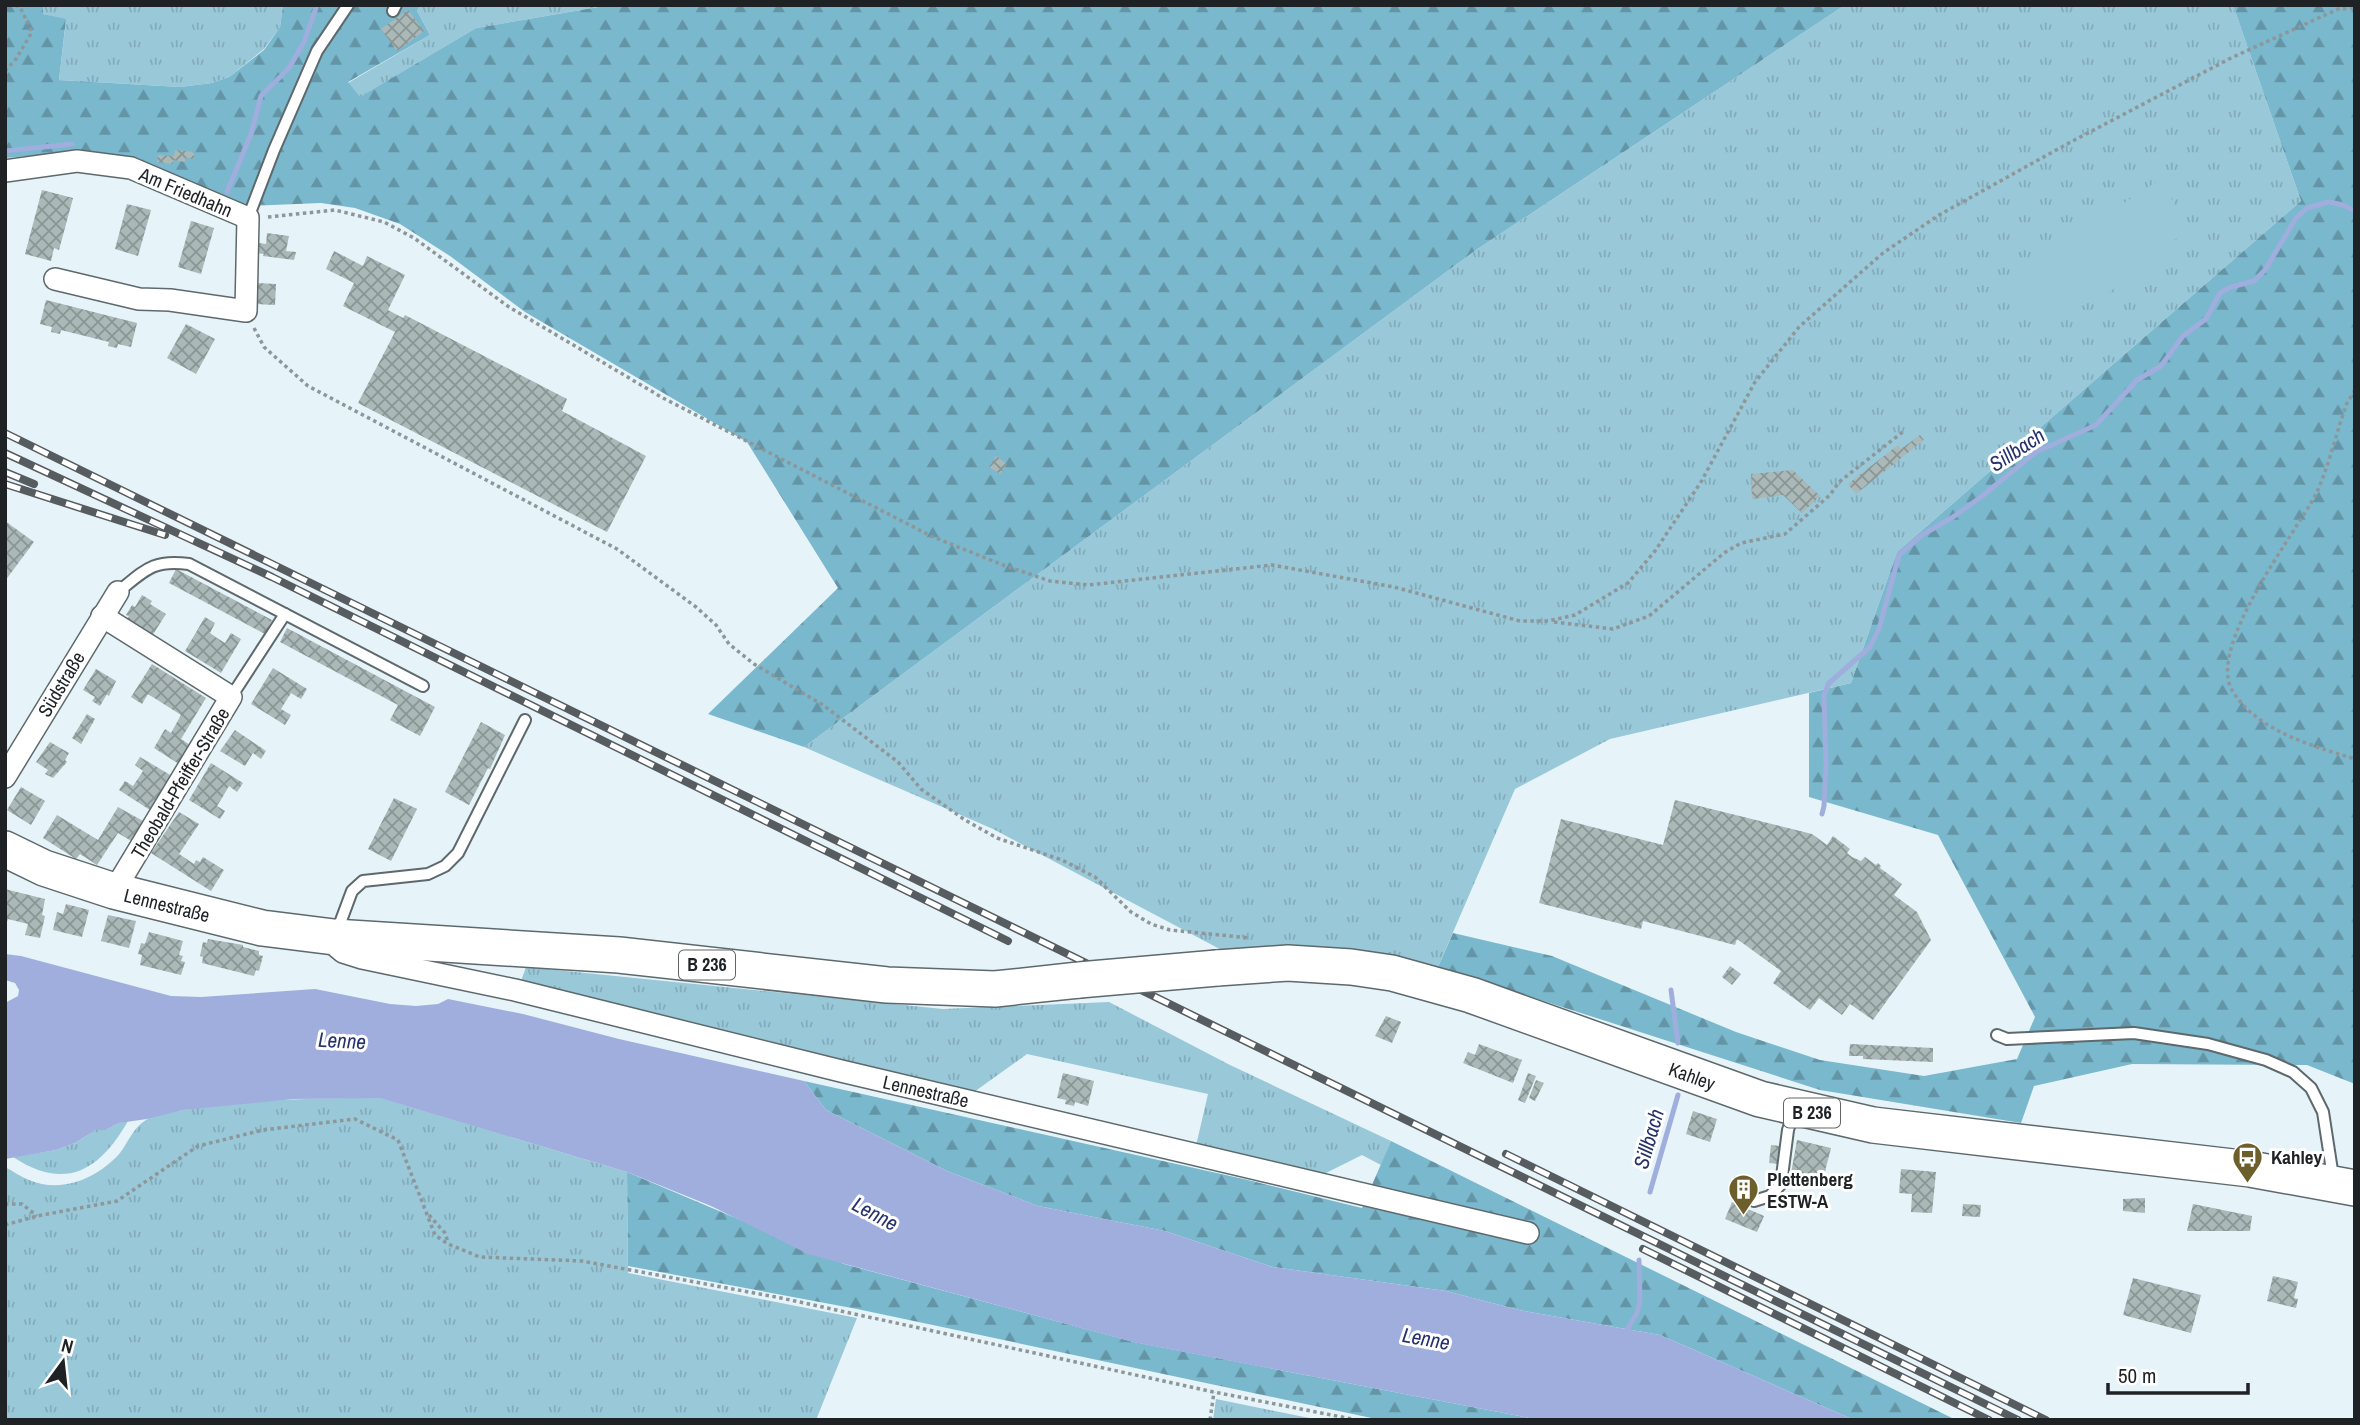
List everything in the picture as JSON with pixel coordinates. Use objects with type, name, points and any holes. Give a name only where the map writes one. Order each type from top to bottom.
[{"type":"main road","name":"Lennestraße","points":[[5,849],[44,867],[114,891],[262,928],[334,937],[619,955],[887,985],[995,989],[1217,968]]},
{"type":"main road","name":"Kahley","points":[[1217,968],[1288,963],[1378,971],[1458,991],[1725,1088],[1795,1109],[1872,1125],[2213,1164],[2344,1185]]},
{"type":"street","name":"Am Friedhahn","points":[[5,171],[78,161],[131,168],[248,218],[246,311]]},
{"type":"street","points":[[55,279],[139,299],[170,300],[246,311]]},
{"type":"street","name":"Südstraße","points":[[5,777],[118,592]]},
{"type":"street","name":"Theobald-Pfeiffer-Straße","points":[[102,616],[231,697],[114,891]]},
{"type":"street","name":"Lennestraße","points":[[334,937],[337,947],[362,958],[515,990],[841,1071],[1528,1233]]},
{"type":"lane","points":[[248,218],[317,51],[348,5]]},
{"type":"lane","points":[[118,592],[144,570],[168,561],[189,564],[422,686]]},
{"type":"lane","points":[[231,697],[285,614]]},
{"type":"lane","points":[[334,937],[352,891],[363,881],[428,874],[445,866],[458,853],[525,720]]},
{"type":"lane","points":[[1997,1035],[2007,1039],[2134,1034],[2208,1044],[2266,1060],[2293,1072],[2311,1087],[2323,1112],[2344,1185]]},
{"type":"lane","points":[[1754,1201],[1770,1196],[1781,1184],[1788,1129],[1795,1109]]},
{"type":"path","points":[[5,71],[16,60],[32,32],[20,7],[15,5]]},
{"type":"path","points":[[1548,621],[1575,615],[1628,583],[1655,551],[1701,482],[1755,382],[1799,327],[1883,253],[1939,215],[2067,144],[2231,58],[2347,5]]},
{"type":"path","points":[[2338,9],[2355,8]]},
{"type":"path","points":[[248,218],[335,210],[384,222],[414,238],[509,307],[663,398],[931,536],[1050,581],[1088,585],[1272,565],[1394,587],[1520,621],[1548,621],[1613,629],[1648,616],[1724,553],[1741,543],[1785,534],[1830,495],[1839,482],[1904,430]]},
{"type":"path","points":[[246,311],[264,347],[308,386],[617,549],[696,607],[716,625],[729,644],[754,664],[823,705],[898,762],[921,789],[965,820],[997,838],[1062,860],[1095,877],[1131,912],[1151,924],[1170,930],[1224,933],[1259,939]]},
{"type":"path","points":[[2355,390],[2347,403],[2317,492],[2255,592],[2234,639],[2228,667],[2230,687],[2244,705],[2265,723],[2309,745],[2355,759]]},
{"type":"path","points":[[5,1225],[117,1201],[198,1146],[263,1130],[355,1119],[398,1140],[435,1235],[448,1244],[480,1257],[582,1261],[781,1298],[1214,1392],[1357,1420]]},
{"type":"path","points":[[5,1204],[22,1204],[37,1216]]},
{"type":"path","points":[[428,1214],[445,1233],[448,1244]]},
{"type":"path","points":[[1210,1420],[1214,1392]]},
{"type":"green space","points":[[5,5],[43,5],[43,14],[66,19],[59,80],[180,87],[212,83],[229,77],[264,50],[280,27],[283,5],[420,5],[417,11],[430,35],[348,82],[360,97],[476,28],[610,5],[1845,5],[1476,250],[804,747],[708,714],[838,588],[747,442],[525,312],[450,256],[400,224],[355,208],[321,203],[247,206],[205,188],[136,165],[76,152],[5,158]]},
{"type":"green space","points":[[43,5],[283,5],[280,27],[264,49],[229,77],[212,83],[180,87],[59,80],[66,20],[43,14]]},
{"type":"green space","points":[[420,5],[610,5],[476,28],[359,98],[348,83],[430,35],[417,11]]},
{"type":"green space","points":[[1845,5],[2233,5],[2301,201],[1897,552],[1851,683],[1610,739],[1515,789],[1438,967],[1324,947],[1233,956],[993,829],[804,747],[1476,250]]},
{"type":"green space","points":[[2233,5],[2355,5],[2355,1084],[2307,1065],[2132,1064],[2034,1086],[2021,1123],[1820,1090],[1438,967],[1453,933],[1552,956],[1736,1032],[1820,1060],[1924,1076],[2017,1059],[2035,1017],[1938,835],[1809,797],[1809,693],[1851,683],[1897,552],[2301,201]]},
{"type":"green space","points":[[2161,179],[2188,228],[2130,278],[2099,298],[2064,312],[2031,317],[2012,275]]},
{"type":"green space","points":[[526,967],[943,1009],[1109,1002],[1230,1065],[1391,1141],[1381,1165],[1362,1155],[1320,1176],[1195,1150],[1208,1094],[1027,1054],[967,1097],[519,987]]},
{"type":"green space","points":[[804,1081],[1362,1208],[1391,1141],[1956,1420],[1854,1420],[1660,1335],[1519,1310],[1446,1291],[1273,1267],[1165,1231],[1038,1206],[947,1171],[826,1110]]},
{"type":"green space","points":[[381,1098],[627,1172],[628,1273],[857,1318],[816,1420],[5,1420],[5,1167],[41,1184],[66,1184],[101,1170],[120,1153],[138,1127],[146,1120],[159,1115],[207,1106],[257,1101]]},
{"type":"green space","points":[[128,1121],[106,1152],[80,1170],[65,1174],[49,1173],[32,1168],[13,1157],[56,1150],[75,1143],[96,1130],[106,1130]]},
{"type":"green space","points":[[627,1172],[844,1264],[1134,1342],[1540,1420],[1381,1420],[857,1309],[628,1266]]},
{"type":"green space","points":[[1216,1399],[1319,1420],[1213,1420]]},
{"type":"water","name":"Lenne","points":[[5,954],[171,996],[201,997],[315,989],[390,1004],[416,1006],[438,1004],[448,999],[523,1014],[804,1081],[826,1110],[947,1171],[1038,1206],[1165,1231],[1273,1267],[1446,1291],[1519,1310],[1660,1335],[1854,1420],[1540,1420],[1133,1342],[808,1254],[711,1206],[627,1172],[380,1098],[294,1099],[183,1110],[119,1123],[106,1130],[96,1130],[75,1143],[56,1150],[5,1159],[5,1003],[18,996],[19,990],[15,983],[5,980]]},
{"type":"building","points":[[408,10],[424,31],[397,51],[381,29]]},
{"type":"building","points":[[175,150],[194,152],[194,159],[185,158],[185,162],[173,160],[173,164],[157,162],[158,155],[174,156]]},
{"type":"building","points":[[42,190],[73,198],[59,250],[54,248],[51,261],[25,254]]},
{"type":"building","points":[[127,204],[151,210],[138,256],[115,249]]},
{"type":"building","points":[[191,221],[214,228],[201,274],[178,267]]},
{"type":"building","points":[[267,233],[289,236],[286,251],[296,252],[294,260],[256,253],[258,243],[266,244]]},
{"type":"building","points":[[334,251],[363,266],[367,256],[405,275],[388,310],[403,318],[405,315],[567,399],[562,411],[646,456],[607,532],[358,403],[395,332],[343,306],[354,283],[326,269]]},
{"type":"building","points":[[257,283],[276,284],[275,305],[256,304]]},
{"type":"building","points":[[46,300],[137,323],[131,347],[118,344],[117,348],[108,346],[109,342],[61,330],[60,334],[51,332],[52,327],[40,324]]},
{"type":"building","points":[[186,324],[215,339],[196,374],[167,358]]},
{"type":"building","points":[[1920,435],[1924,440],[1856,494],[1848,484],[1898,445],[1901,449]]},
{"type":"building","points":[[996,456],[1007,464],[1000,474],[989,467]]},
{"type":"building","points":[[1793,470],[1820,496],[1802,513],[1783,495],[1752,499],[1751,474]]},
{"type":"building","points":[[5,521],[34,542],[5,581]]},
{"type":"building","points":[[176,569],[272,620],[265,634],[169,583]]},
{"type":"building","points":[[142,595],[166,614],[152,636],[126,621],[129,616],[126,615],[132,605],[135,607]]},
{"type":"building","points":[[205,617],[215,623],[210,633],[225,643],[231,633],[241,639],[221,673],[185,651]]},
{"type":"building","points":[[287,628],[435,707],[420,736],[390,720],[398,705],[280,642]]},
{"type":"building","points":[[152,664],[206,698],[181,739],[190,745],[179,764],[154,748],[165,729],[171,733],[181,715],[148,694],[142,704],[131,697]]},
{"type":"building","points":[[273,668],[307,689],[301,699],[291,693],[281,709],[291,715],[285,725],[251,704]]},
{"type":"building","points":[[96,669],[116,681],[109,696],[107,694],[100,706],[92,701],[95,697],[83,690]]},
{"type":"building","points":[[87,714],[95,719],[81,744],[72,738]]},
{"type":"building","points":[[481,722],[505,735],[490,769],[488,768],[469,805],[445,792]]},
{"type":"building","points":[[235,730],[266,751],[261,759],[253,753],[245,766],[220,751]]},
{"type":"building","points":[[50,742],[69,753],[65,760],[67,762],[53,778],[45,774],[48,770],[36,762]]},
{"type":"building","points":[[140,757],[172,776],[150,810],[119,790],[125,781],[133,786],[143,771],[135,765]]},
{"type":"building","points":[[211,763],[243,783],[237,792],[229,786],[217,806],[225,811],[220,819],[189,800]]},
{"type":"building","points":[[21,787],[45,801],[31,825],[7,810]]},
{"type":"building","points":[[394,798],[417,809],[391,861],[368,849]]},
{"type":"building","points":[[1675,800],[1812,834],[1827,845],[1833,836],[1850,849],[1847,853],[1852,857],[1861,861],[1865,857],[1876,865],[1878,863],[1880,868],[1902,884],[1894,895],[1917,912],[1931,940],[1873,1020],[1850,1004],[1842,1015],[1819,998],[1810,1010],[1773,983],[1781,971],[1737,939],[1735,945],[1643,921],[1641,929],[1539,903],[1561,819],[1663,845]]},
{"type":"building","points":[[118,807],[143,821],[133,842],[118,833],[97,865],[80,854],[76,859],[43,838],[57,815],[98,840]]},
{"type":"building","points":[[179,812],[199,824],[179,854],[194,864],[196,860],[200,862],[203,857],[224,870],[211,891],[151,853]]},
{"type":"building","points":[[5,889],[45,899],[42,915],[45,916],[40,938],[25,935],[28,924],[8,919],[5,927]]},
{"type":"building","points":[[66,904],[89,910],[82,937],[53,930],[57,912],[63,914]]},
{"type":"building","points":[[108,915],[136,921],[129,948],[101,941]]},
{"type":"building","points":[[149,932],[183,941],[179,955],[183,956],[181,961],[185,962],[181,975],[140,965],[142,955],[138,954],[141,943],[145,944]]},
{"type":"building","points":[[208,939],[243,945],[259,951],[259,955],[263,956],[259,971],[256,970],[254,976],[202,963],[203,957],[200,956],[203,942],[207,943]]},
{"type":"building","points":[[1730,966],[1741,974],[1732,985],[1722,977]]},
{"type":"building","points":[[1386,1016],[1401,1022],[1392,1043],[1375,1036]]},
{"type":"building","points":[[1479,1044],[1522,1060],[1513,1083],[1463,1063],[1468,1052],[1475,1055]]},
{"type":"building","points":[[1850,1044],[1933,1048],[1933,1062],[1849,1056]]},
{"type":"building","points":[[1063,1073],[1094,1081],[1088,1106],[1075,1102],[1074,1106],[1065,1104],[1066,1100],[1057,1098]]},
{"type":"building","points":[[1528,1073],[1536,1076],[1525,1103],[1518,1100]]},
{"type":"building","points":[[1536,1080],[1544,1083],[1535,1101],[1529,1098]]},
{"type":"building","points":[[1693,1111],[1717,1119],[1710,1142],[1686,1134]]},
{"type":"building","points":[[1797,1140],[1831,1148],[1821,1187],[1790,1179]]},
{"type":"building","points":[[1771,1145],[1781,1146],[1779,1164],[1769,1163]]},
{"type":"building","points":[[1901,1169],[1936,1172],[1932,1213],[1911,1212],[1912,1194],[1899,1193]]},
{"type":"building","points":[[2145,1198],[2145,1213],[2123,1211],[2123,1199]]},
{"type":"building","name":"Plettenberg ESTW-A","points":[[1732,1202],[1764,1216],[1757,1232],[1725,1219]]},
{"type":"building","points":[[1963,1204],[1981,1205],[1980,1217],[1962,1216]]},
{"type":"building","points":[[2193,1204],[2252,1216],[2250,1231],[2187,1231]]},
{"type":"building","points":[[2273,1276],[2298,1282],[2294,1298],[2298,1299],[2296,1308],[2267,1301]]},
{"type":"building","points":[[2133,1278],[2201,1295],[2191,1333],[2123,1315]]},
{"type":"waterway","points":[[227,192],[251,134],[261,96],[289,68],[304,42],[317,5]]},
{"type":"waterway","points":[[5,151],[72,144]]},
{"type":"waterway","name":"Sillbach","points":[[1822,814],[1826,765],[1824,695],[1829,683],[1870,647],[1879,629],[1899,555],[1922,535],[1981,497],[2036,452],[2096,425],[2137,380],[2161,366],[2183,336],[2206,319],[2220,293],[2254,281],[2265,270],[2296,218],[2307,208],[2329,202],[2355,211]]},
{"type":"waterway","name":"Sillbach","points":[[1671,990],[1678,1043]]},
{"type":"waterway","name":"Sillbach","points":[[1650,1192],[1678,1095]]},
{"type":"waterway","name":"Sillbach","points":[[1625,1333],[1637,1313],[1640,1300],[1639,1260]]},
{"type":"railway","points":[[5,433],[2018,1420]]},
{"type":"railway","points":[[5,453],[272,577],[1008,941]]},
{"type":"railway","points":[[5,472],[34,484]]},
{"type":"railway","points":[[5,484],[165,535]]},
{"type":"railway","points":[[1506,1154],[2046,1420]]},
{"type":"railway","points":[[1643,1249],[1989,1420]]},
{"type":"place","name":"Kahley","points":[[2248,1184]]},
{"type":"place","name":"Plettenberg ESTW-A","points":[[1744,1217]]}]
